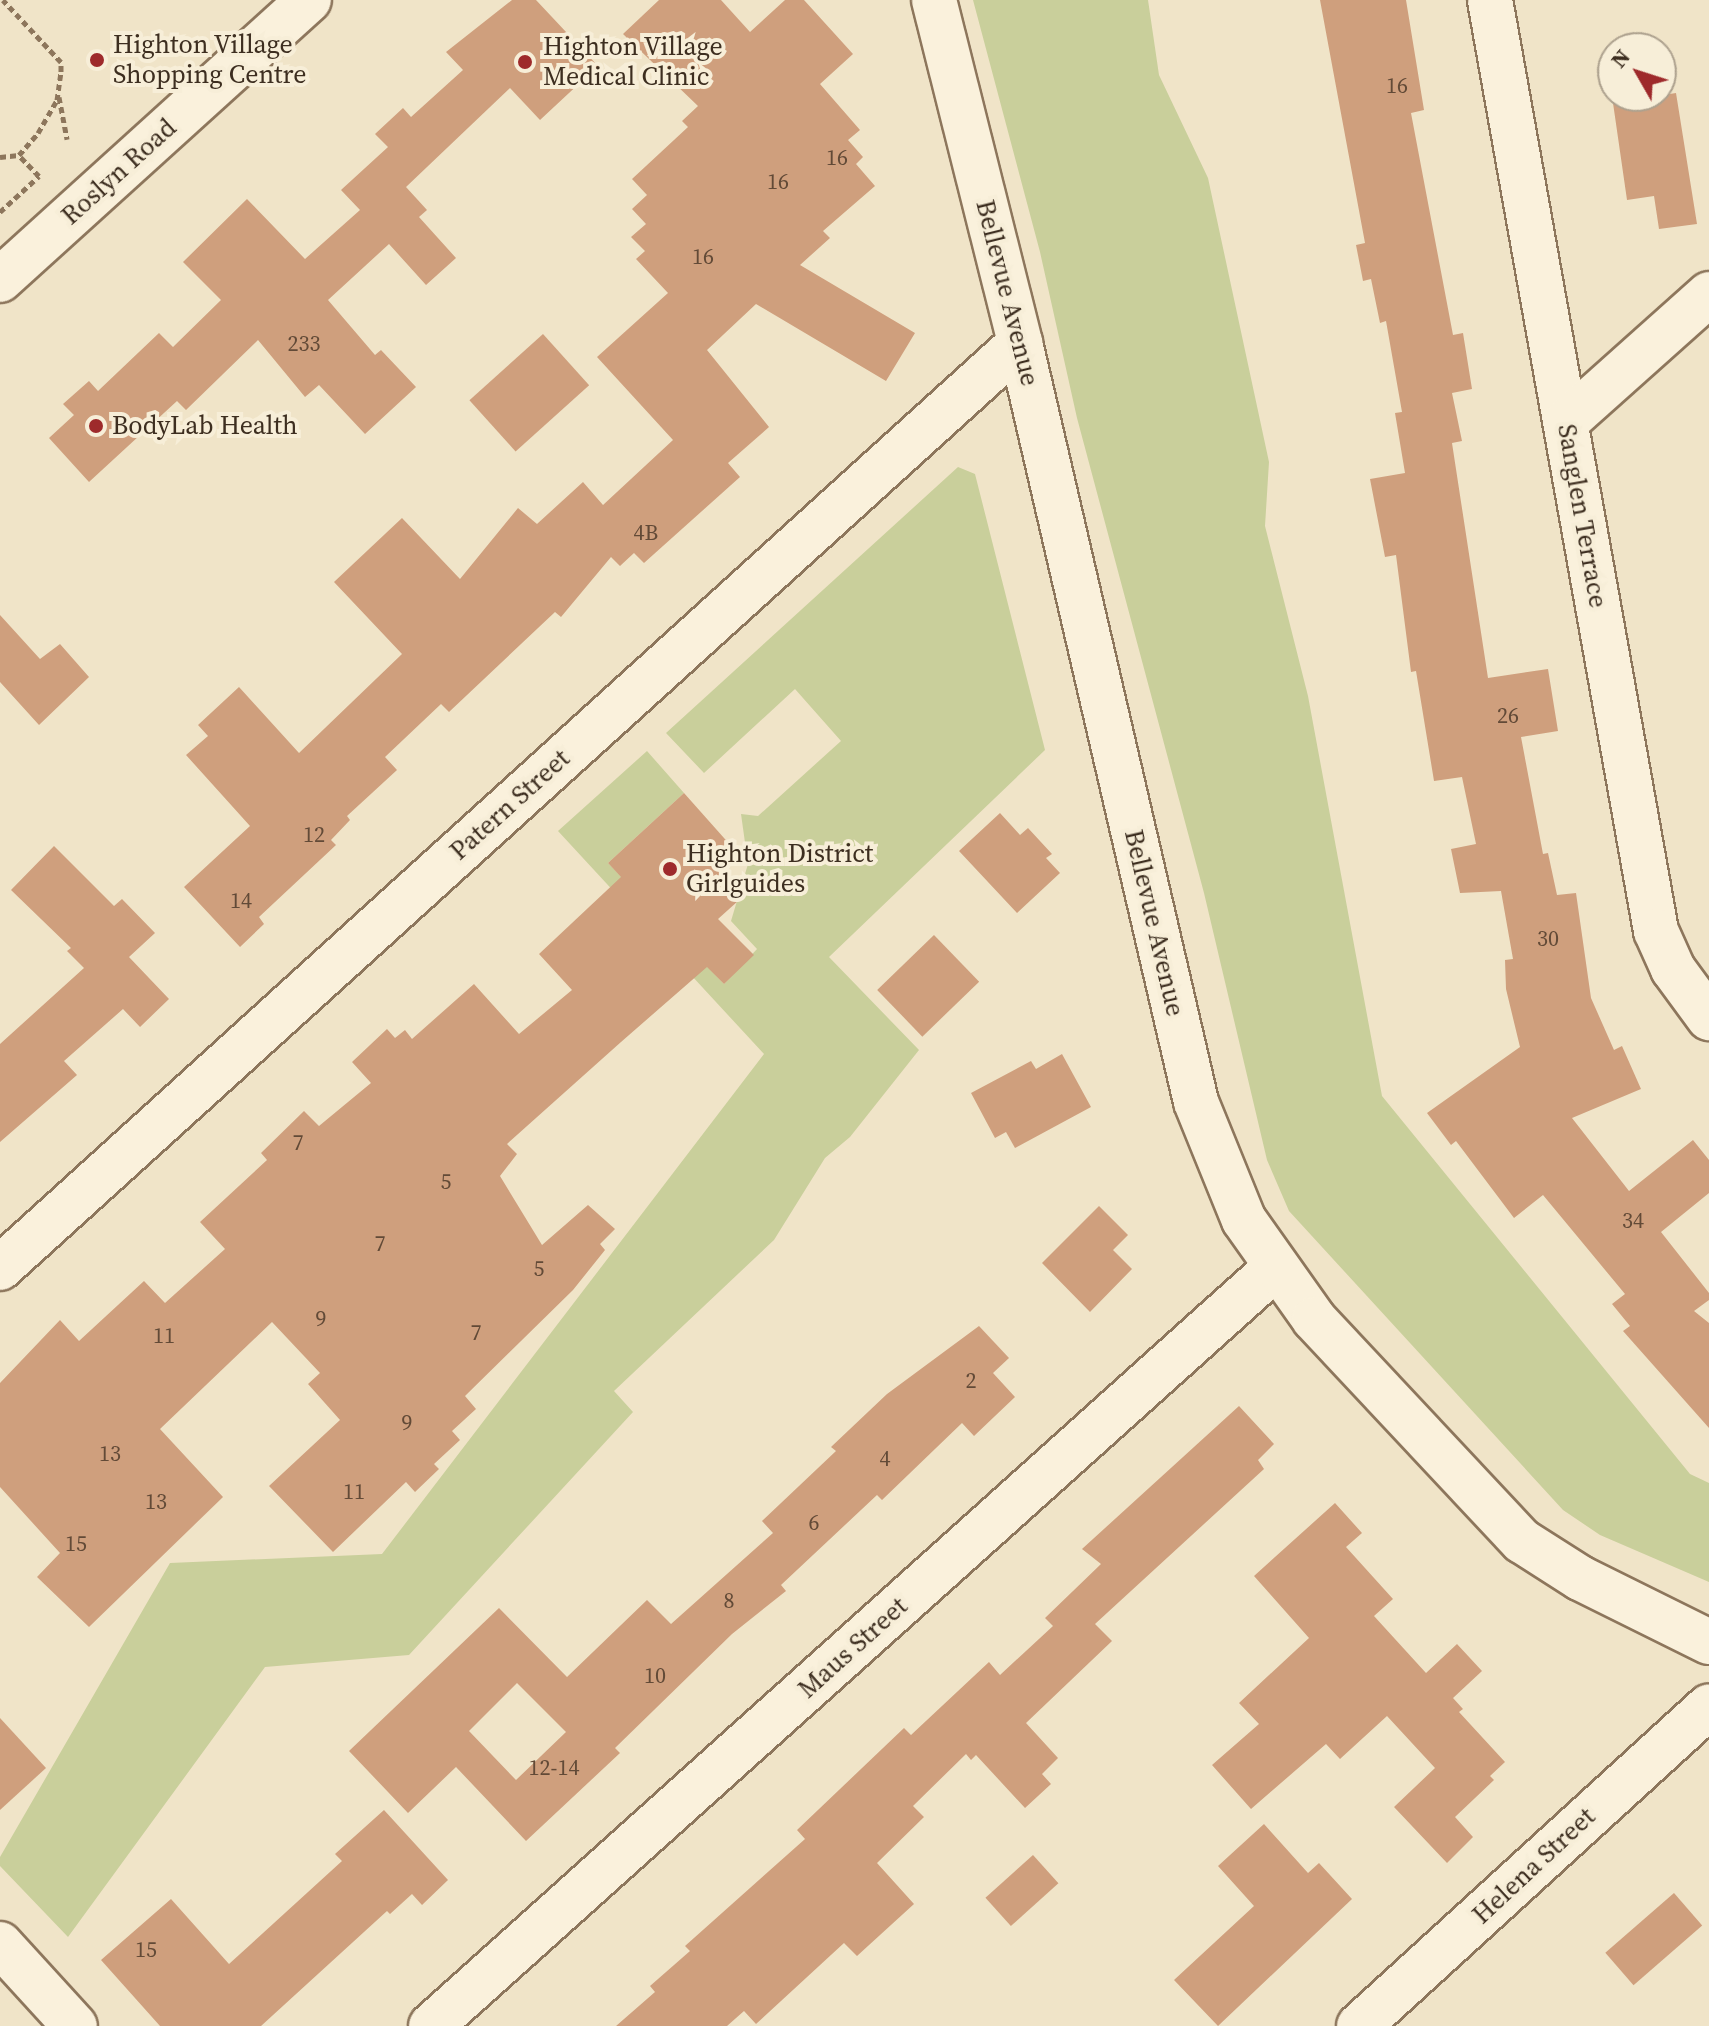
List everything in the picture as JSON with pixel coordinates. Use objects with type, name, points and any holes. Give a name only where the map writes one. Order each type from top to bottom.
[{"type":"street","name":"Roslyn Road","points":[[0,280],[309,0]]},
{"type":"street","name":"Bellevue Avenue","points":[[934,0],[1020,343],[1196,1102],[1244,1220],[1274,1269],[1314,1319],[1522,1541],[1580,1578],[1709,1642]]},
{"type":"street","name":"Sanglen Terrace","points":[[1490,0],[1656,931],[1673,969],[1709,1018]]},
{"type":"street","points":[[1566,422],[1709,294]]},
{"type":"street","name":"Patern Street","points":[[0,1268],[1020,343]]},
{"type":"street","name":"Maus Street","points":[[431,2026],[1274,1269]]},
{"type":"street","name":"Helena Street","points":[[1359,2026],[1709,1706]]},
{"type":"street","points":[[0,1944],[75,2026]]},
{"type":"path","points":[[3,0],[61,62],[58,93],[67,139]]},
{"type":"path","points":[[0,157],[19,155],[38,133],[58,93]]},
{"type":"path","points":[[0,212],[39,176],[19,155]]},
{"type":"green space","points":[[973,0],[1148,0],[1159,75],[1208,178],[1269,462],[1265,526],[1308,696],[1382,1096],[1690,1474],[1709,1483],[1709,1582],[1600,1535],[1563,1510],[1289,1211],[1267,1160],[1204,893],[1077,418],[1040,252]]},
{"type":"green space","points":[[958,467],[975,474],[1045,750],[829,957],[919,1050],[850,1137],[825,1158],[774,1240],[614,1391],[633,1412],[409,1655],[265,1667],[68,1937],[0,1866],[0,1857],[170,1563],[382,1554],[764,1054],[558,831],[647,751],[684,793],[608,863],[724,984],[757,949],[731,921],[748,864],[741,814],[758,816],[841,741],[795,689],[704,773],[666,733]]},
{"type":"building","points":[[512,0],[536,0],[598,66],[540,120],[510,88],[406,187],[427,210],[419,217],[456,258],[426,285],[389,244],[328,300],[375,355],[381,350],[416,387],[365,434],[319,385],[305,397],[258,340],[186,410],[177,401],[89,482],[49,438],[74,415],[63,404],[89,381],[98,391],[159,333],[173,347],[221,300],[183,262],[247,199],[305,259],[360,210],[341,190],[388,147],[375,134],[403,108],[411,117],[463,70],[446,52]]},
{"type":"building","points":[[659,0],[721,0],[750,32],[785,0],[804,0],[853,54],[820,84],[860,130],[848,140],[863,157],[856,164],[875,186],[823,231],[830,238],[800,265],[915,333],[886,381],[756,304],[707,350],[769,427],[728,463],[740,477],[644,563],[634,553],[620,566],[611,557],[561,617],[555,612],[449,712],[441,704],[385,757],[397,770],[347,816],[350,820],[331,840],[336,845],[259,917],[264,924],[240,947],[184,887],[250,826],[186,755],[208,736],[198,725],[239,687],[299,753],[402,654],[334,582],[402,518],[460,579],[518,508],[537,524],[583,482],[603,505],[673,440],[597,357],[668,293],[636,259],[645,251],[631,237],[646,224],[632,209],[647,195],[632,179],[688,127],[682,121],[698,106],[623,34]]},
{"type":"building","points":[[1320,0],[1406,0],[1424,110],[1411,113],[1453,335],[1463,333],[1472,389],[1452,393],[1462,441],[1452,443],[1488,678],[1548,669],[1558,731],[1521,737],[1543,854],[1548,853],[1557,895],[1576,893],[1591,998],[1614,1050],[1622,1046],[1641,1089],[1572,1118],[1629,1191],[1693,1140],[1709,1160],[1709,1193],[1661,1232],[1709,1293],[1709,1300],[1694,1311],[1709,1323],[1709,1428],[1623,1331],[1630,1326],[1612,1304],[1625,1294],[1543,1195],[1514,1218],[1456,1141],[1451,1145],[1427,1113],[1520,1047],[1506,989],[1505,960],[1513,959],[1501,891],[1460,893],[1451,849],[1476,844],[1462,777],[1434,781],[1416,671],[1411,672],[1396,555],[1385,557],[1370,479],[1405,473],[1395,413],[1402,412],[1386,321],[1380,323],[1371,279],[1363,281],[1356,245],[1365,243]]},
{"type":"building","points":[[1677,99],[1697,224],[1659,229],[1654,196],[1627,200],[1614,112],[1677,112]]},
{"type":"building","points":[[543,334],[589,385],[516,452],[469,400]]},
{"type":"building","points":[[0,615],[40,659],[60,644],[89,677],[39,725],[0,682]]},
{"type":"building","points":[[684,793],[740,856],[717,878],[738,901],[718,919],[754,955],[724,984],[707,967],[507,1144],[517,1154],[500,1176],[542,1245],[588,1205],[615,1229],[600,1244],[605,1250],[573,1290],[465,1396],[476,1409],[452,1431],[460,1440],[434,1464],[439,1469],[415,1492],[406,1482],[333,1552],[269,1486],[340,1420],[308,1384],[320,1373],[272,1322],[160,1429],[223,1497],[89,1627],[37,1577],[60,1553],[0,1487],[0,1383],[60,1320],[79,1341],[144,1281],[165,1303],[225,1249],[200,1222],[267,1160],[261,1153],[304,1111],[319,1126],[371,1083],[352,1062],[387,1029],[395,1038],[405,1030],[412,1039],[474,984],[519,1034],[572,990],[539,954],[621,877],[608,863]]},
{"type":"building","points":[[1000,813],[1020,835],[1028,828],[1052,854],[1046,858],[1060,873],[1017,913],[959,851]]},
{"type":"building","points":[[54,846],[114,906],[122,899],[155,933],[129,957],[169,999],[140,1027],[123,1009],[64,1061],[77,1075],[0,1142],[0,1044],[84,968],[67,951],[71,948],[11,890]]},
{"type":"building","points":[[934,935],[979,982],[922,1037],[877,990]]},
{"type":"building","points":[[1062,1054],[1091,1107],[1015,1148],[1006,1132],[995,1138],[971,1093],[1031,1061],[1036,1069]]},
{"type":"building","points":[[1099,1206],[1128,1235],[1113,1250],[1132,1269],[1090,1312],[1042,1263]]},
{"type":"building","points":[[979,1326],[1009,1358],[993,1373],[1015,1397],[974,1436],[962,1423],[882,1500],[877,1495],[781,1585],[786,1591],[732,1634],[615,1748],[620,1753],[526,1841],[456,1767],[408,1813],[349,1751],[499,1608],[567,1677],[647,1600],[671,1624],[773,1533],[762,1521],[836,1451],[831,1447],[887,1394]],"holes":[[[517,1683],[566,1732],[516,1780],[469,1731]]]},
{"type":"building","points":[[1239,1406],[1274,1444],[1258,1460],[1264,1469],[1095,1624],[1112,1641],[1026,1723],[1058,1758],[1042,1774],[1051,1784],[1025,1808],[976,1755],[971,1760],[966,1754],[913,1806],[924,1817],[877,1863],[914,1904],[857,1956],[844,1943],[756,2024],[744,2011],[727,2026],[616,2026],[655,1992],[650,1986],[690,1951],[685,1946],[805,1839],[797,1830],[904,1728],[911,1735],[989,1662],[1000,1675],[1053,1626],[1045,1618],[1101,1564],[1082,1549]]},
{"type":"building","points":[[1335,1503],[1362,1533],[1346,1547],[1393,1599],[1374,1616],[1426,1673],[1457,1644],[1482,1671],[1453,1698],[1463,1709],[1459,1712],[1505,1762],[1490,1776],[1494,1780],[1455,1817],[1473,1837],[1447,1863],[1394,1807],[1435,1768],[1387,1716],[1340,1759],[1326,1744],[1251,1809],[1212,1765],[1259,1724],[1239,1703],[1309,1638],[1254,1576]]},
{"type":"building","points":[[0,1718],[46,1768],[0,1810]]},
{"type":"building","points":[[384,1810],[448,1880],[422,1905],[412,1894],[390,1914],[387,1911],[261,2026],[160,2026],[101,1960],[171,1899],[229,1964],[342,1861],[335,1854]]},
{"type":"building","points":[[1264,1824],[1308,1873],[1319,1863],[1352,1899],[1218,2026],[1174,1980],[1254,1906],[1218,1866]]},
{"type":"building","points":[[1033,1855],[1058,1883],[1011,1926],[985,1898]]},
{"type":"building","points":[[1674,1893],[1702,1925],[1634,1985],[1605,1953]]},
{"type":"place","name":"Highton Village Shopping Centre","points":[[97,60]]},
{"type":"place","name":"Highton Village Medical Clinic","points":[[525,62]]},
{"type":"place","name":"BodyLab Health","points":[[96,426]]},
{"type":"place","name":"Highton District Girlguides","points":[[670,869]]}]
